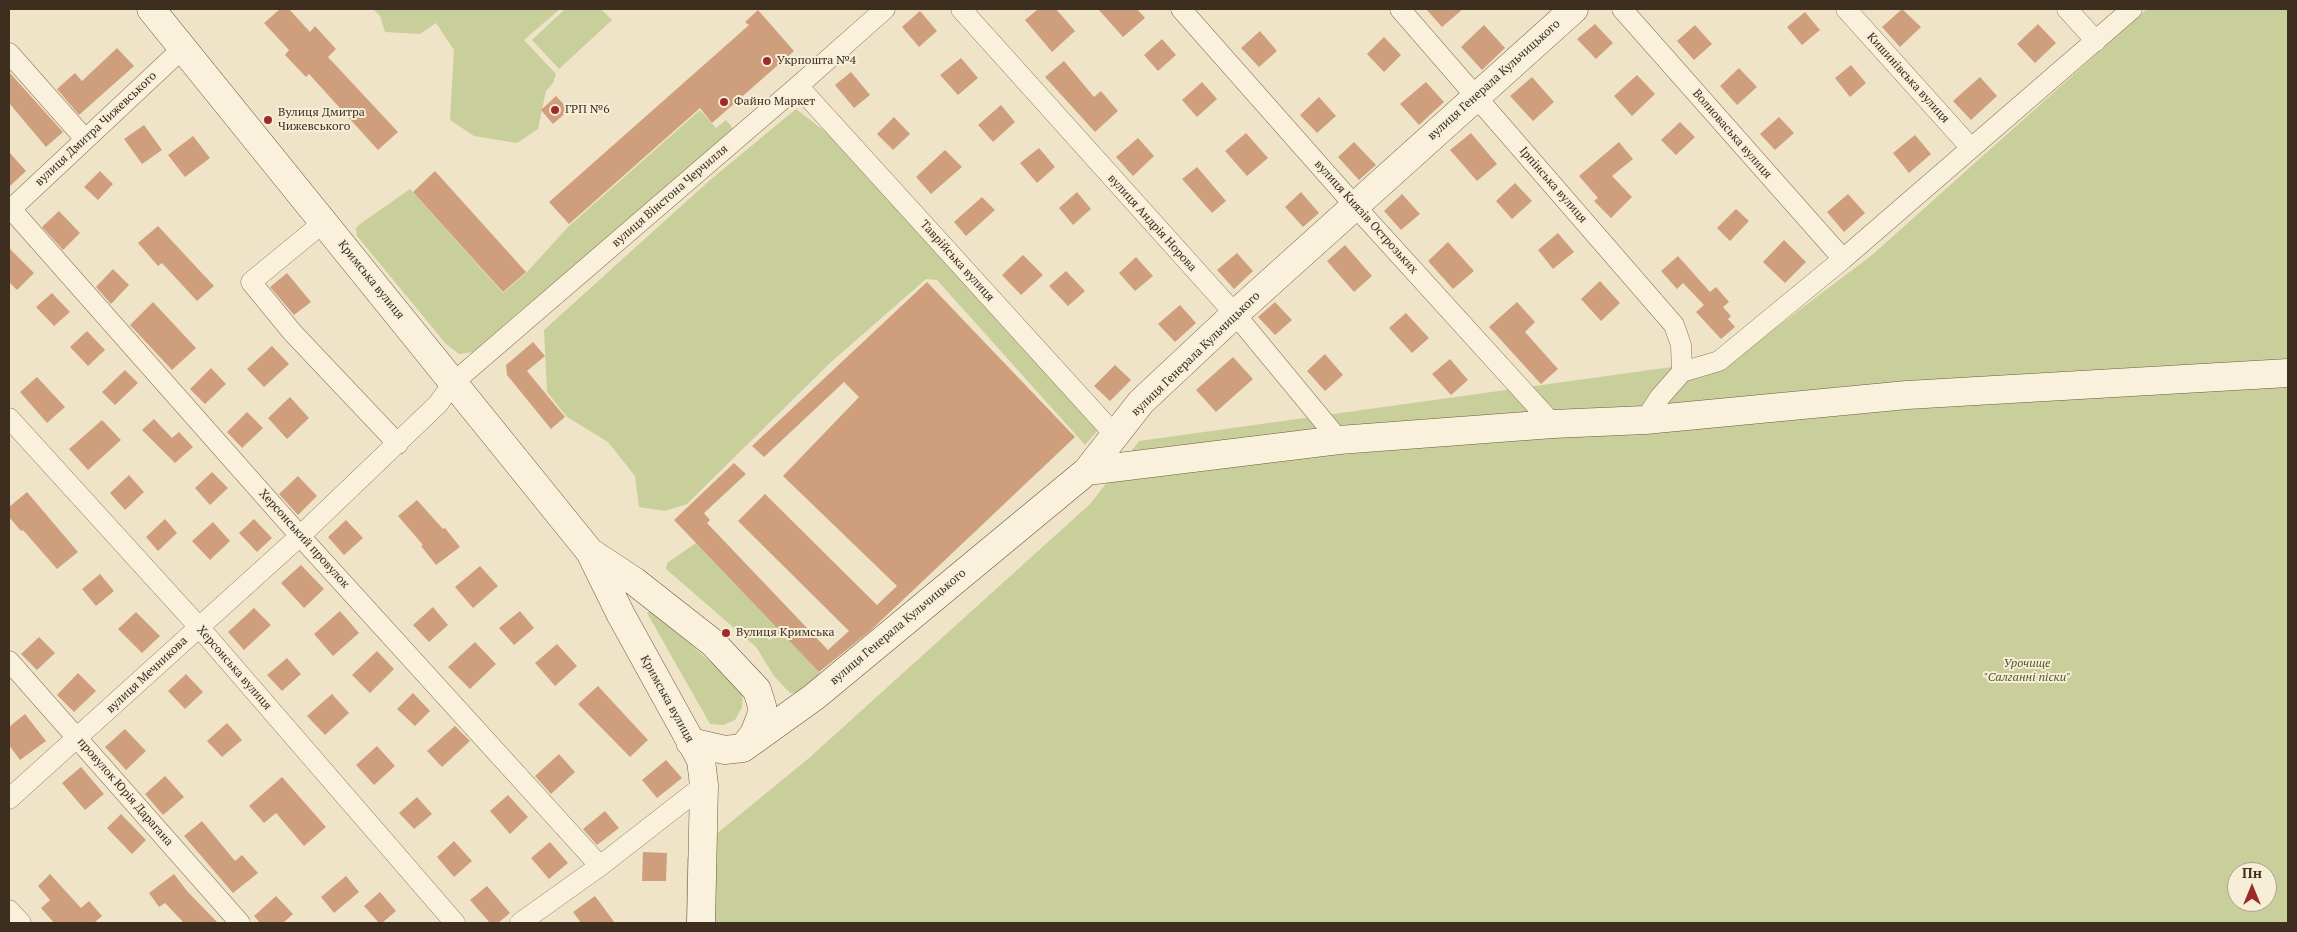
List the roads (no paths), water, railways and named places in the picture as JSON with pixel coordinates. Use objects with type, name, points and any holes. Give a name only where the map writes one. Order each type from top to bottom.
[{"type":"street","name":"Кримська вулиця","points":[[151,9],[590,552],[621,615],[701,760],[704,784],[701,923]]},
{"type":"street","name":"вулиця Вінстона Черчилля","points":[[454,382],[885,9]]},
{"type":"street","name":"вулиця Андрія Норова","points":[[962,9],[1235,314],[1339,440]]},
{"type":"street","name":"вулиця Князів Острозьких","points":[[1181,9],[1355,206],[1553,424]]},
{"type":"street","name":"Ірпінська вулиця","points":[[1400,9],[1674,325],[1681,345],[1682,372]]},
{"type":"street","name":"вулиця Генерала Кульчицького","points":[[743,748],[814,697],[1087,471],[1141,402],[1235,314],[1574,9]]},
{"type":"street","name":"Волноваська вулиця","points":[[1622,9],[1842,259]]},
{"type":"street","name":"Кишинівська вулиця","points":[[1846,9],[1971,148]]},
{"type":"street","points":[[2067,9],[2096,41]]},
{"type":"street","points":[[1645,420],[1660,397],[1682,372],[1719,361],[1842,259],[2132,9]]},
{"type":"street","name":"вулиця Дмитра Чижевського","points":[[10,210],[184,48]]},
{"type":"street","points":[[9,53],[85,139]]},
{"type":"street","name":"Таврійська вулиця","points":[[798,86],[1115,435]]},
{"type":"street","name":"Херсонський провулок","points":[[10,210],[300,536],[600,866]]},
{"type":"street","points":[[324,222],[251,282],[292,332],[398,444]]},
{"type":"street","points":[[1087,471],[1339,440],[1553,424],[1645,420],[1907,395],[2288,373]]},
{"type":"street","name":"вулиця Мечникова","points":[[9,799],[300,536],[438,404],[454,382]]},
{"type":"street","name":"Херсонська вулиця","points":[[9,418],[199,627],[454,923]]},
{"type":"street","name":"Кримська вулиця","points":[[590,552],[634,581],[713,643],[757,690],[797,703],[814,697]]},
{"type":"street","points":[[621,615],[620,596],[623,590],[634,581]]},
{"type":"street","name":"провулок Юрія Дарагана","points":[[9,662],[240,923]]},
{"type":"street","points":[[520,923],[600,866],[704,784],[719,764],[743,748],[754,734],[761,716],[762,706],[757,690]]},
{"type":"street","points":[[690,742],[725,750],[743,748]]},
{"type":"street","points":[[9,910],[20,923]]},
{"type":"place","name":"Укрпошта №4","points":[[767,61]]},
{"type":"place","name":"Файно Маркет","points":[[724,102]]},
{"type":"place","name":"ГРП №6","points":[[555,110]]},
{"type":"place","name":"Вулиця Дмитра Чижевського","points":[[268,120]]},
{"type":"place","name":"Вулиця Кримська","points":[[726,633]]},
{"type":"park label","name":"Урочище \"Салганні піски\"","points":[[2027,671]]}]
